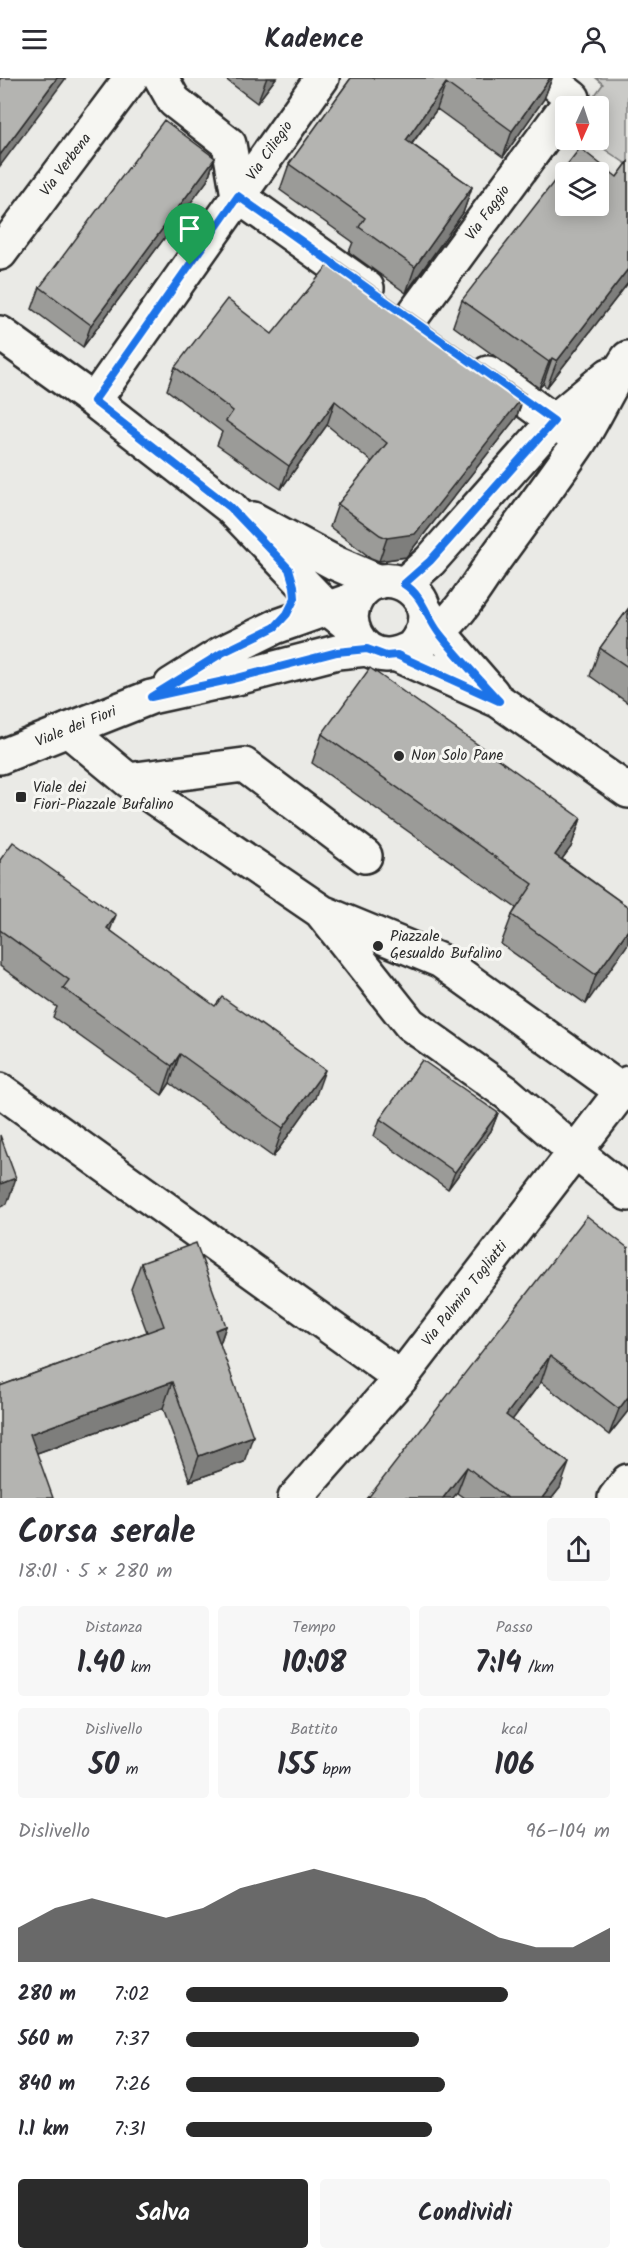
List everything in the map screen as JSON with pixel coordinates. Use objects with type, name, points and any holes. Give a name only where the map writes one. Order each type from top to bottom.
[{"type":"street","name":"Via Verbena","points":[[0,253],[131,78]]},
{"type":"street","points":[[161,78],[174,101],[229,144],[238,196],[438,338]]},
{"type":"street","name":"Via Ciliegio","points":[[94,401],[322,78]]},
{"type":"street","name":"Via Faggio","points":[[411,318],[555,109]]},
{"type":"street","points":[[0,333],[94,401],[230,507],[289,569],[386,619],[499,701]]},
{"type":"street","points":[[465,357],[580,440]]},
{"type":"street","points":[[151,697],[337,652],[386,619],[430,561],[554,421],[627,359]]},
{"type":"street","points":[[275,627],[453,616],[580,440],[627,359]]},
{"type":"street","points":[[230,507],[333,562],[386,619],[628,791]]},
{"type":"street","points":[[151,697],[222,653],[275,627],[287,614],[295,598],[289,569]]},
{"type":"street","name":"Viale dei Fiori","points":[[0,757],[151,697]]},
{"type":"street","points":[[69,730],[128,780],[322,912],[441,961],[625,1087]]},
{"type":"street","points":[[128,780],[244,765],[365,856]]},
{"type":"street","points":[[322,912],[410,1024],[507,1093],[628,1194]]},
{"type":"street","name":"Via Palmiro Togliatti","points":[[295,1498],[401,1378],[625,1087]]},
{"type":"street","points":[[0,1090],[401,1378]]},
{"type":"street","points":[[615,1498],[628,1481]]},
{"type":"shaded area","points":[[596,78],[628,78],[628,165],[606,150],[609,150],[609,96],[594,96],[603,84]]},
{"type":"building","points":[[0,78],[57,78],[0,155]]},
{"type":"building","points":[[351,78],[550,78],[512,131],[446,83],[406,140],[472,187],[415,267],[359,227],[365,218],[289,164]]},
{"type":"building","points":[[164,120],[215,158],[91,325],[40,287]]},
{"type":"building","points":[[578,150],[583,150],[598,162],[569,162]]},
{"type":"building","points":[[628,162],[628,269],[557,361],[552,358],[549,362],[462,300],[555,180],[555,216],[609,216],[609,171],[617,177]]},
{"type":"building","points":[[334,258],[525,394],[415,534],[387,538],[338,504],[387,443],[335,401],[289,466],[226,421],[233,411],[175,367],[227,299],[272,334]]},
{"type":"building","points":[[628,609],[628,667],[600,648]]},
{"type":"building","points":[[370,668],[581,818],[555,855],[628,907],[628,930],[596,975],[512,915],[533,884],[322,734]]},
{"type":"building","points":[[13,842],[116,915],[107,928],[215,1006],[222,997],[325,1070],[283,1128],[180,1054],[172,1066],[63,988],[69,980],[0,930],[0,860]]},
{"type":"building","points":[[422,1060],[498,1113],[455,1172],[380,1119]]},
{"type":"building","points":[[0,1135],[16,1178],[0,1184]]},
{"type":"building","points":[[587,1216],[628,1248],[628,1397],[619,1409],[550,1356],[506,1415],[569,1463],[542,1498],[507,1498],[467,1467],[443,1498],[368,1498]]},
{"type":"building","points":[[196,1243],[226,1326],[215,1330],[253,1436],[199,1456],[172,1382],[30,1434],[53,1498],[0,1498],[0,1386],[164,1326],[141,1263]]},
{"type":"place","name":"Non Solo Pane","points":[[399,756]]},
{"type":"place","name":"Viale dei Fiori-Piazzale Bufalino","points":[[21,797]]},
{"type":"place","name":"Piazzale Gesualdo Bufalino","points":[[378,946]]},
{"type":"route","points":[[238,196],[554,421],[430,561],[404,584],[422,600],[438,632],[499,701],[397,655],[376,654],[367,649],[337,652],[151,697],[222,653],[275,627],[287,614],[295,598],[289,569],[230,507],[94,401],[190,265],[238,196]]}]
